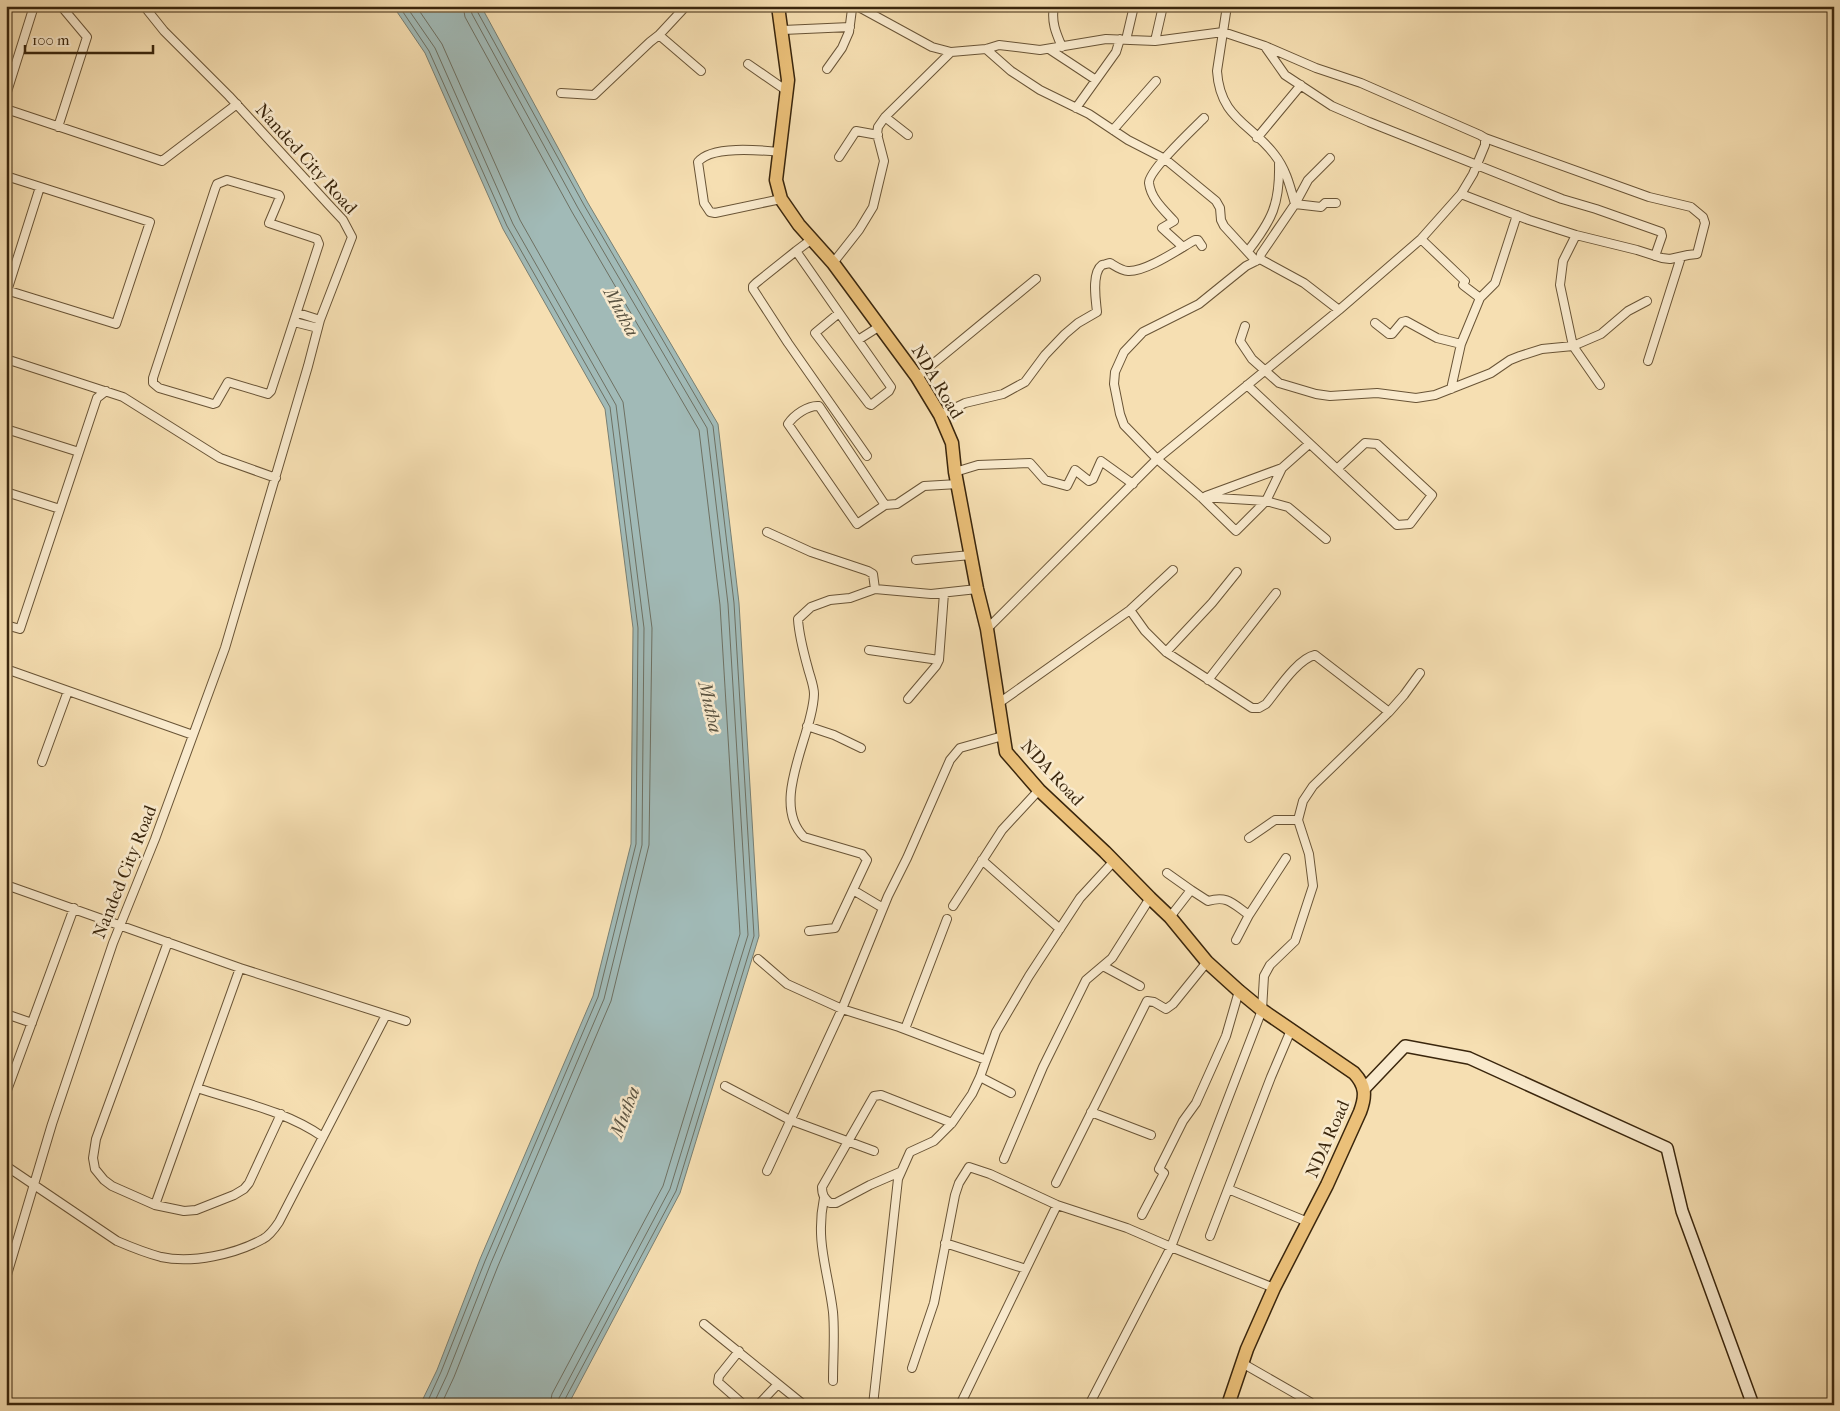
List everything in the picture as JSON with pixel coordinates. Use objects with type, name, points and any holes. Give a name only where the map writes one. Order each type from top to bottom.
[{"type":"main road","name":"NDA Road","points":[[778,6],[787,64],[787,91],[776,180],[781,199],[833,263],[917,377],[940,415],[952,444],[956,478],[986,629],[1006,752],[1039,790],[1170,917],[1207,962],[1262,1010],[1354,1073],[1365,1088],[1365,1100],[1360,1112],[1327,1185],[1274,1288],[1242,1363],[1228,1405]]},
{"type":"street","points":[[6,95],[34,6]]},
{"type":"street","points":[[58,126],[87,37],[61,6]]},
{"type":"street","name":"Nanded City Road","points":[[6,1278],[79,1040],[120,924],[155,839],[225,648],[276,478],[319,324],[352,237],[338,215],[237,104],[164,31],[144,6]]},
{"type":"street","points":[[561,93],[594,95],[659,35],[686,6]]},
{"type":"street","points":[[1054,6],[1052,16],[1054,28],[1062,47]]},
{"type":"street","points":[[1076,108],[1116,52],[1123,39],[1134,6]]},
{"type":"street","points":[[1155,41],[1163,6]]},
{"type":"street","points":[[1228,6],[1217,71],[1220,89],[1237,120],[1274,154],[1288,181],[1295,204]]},
{"type":"street","points":[[827,69],[842,48],[855,7],[926,44],[951,52],[986,49],[999,45],[1040,50],[1106,39],[1155,41],[1223,32],[1265,46],[1316,68],[1361,83],[1485,138],[1649,197],[1691,207],[1703,216],[1705,223],[1697,254],[1670,259],[1576,235],[1461,194]]},
{"type":"street","points":[[782,30],[850,27]]},
{"type":"street","points":[[659,35],[701,71]]},
{"type":"street","points":[[1265,46],[1285,75],[1332,106],[1562,199],[1658,230],[1662,236],[1655,256]]},
{"type":"street","points":[[986,49],[1011,71],[1040,90],[1089,114],[1128,140],[1165,159],[1216,200],[1224,226],[1258,260],[1304,283],[1339,310]]},
{"type":"street","points":[[1049,49],[1096,80]]},
{"type":"street","points":[[833,263],[859,230],[872,207],[884,161],[878,127],[885,117],[951,52]]},
{"type":"street","points":[[748,64],[787,91]]},
{"type":"street","points":[[1113,130],[1156,81]]},
{"type":"street","points":[[1257,138],[1301,85]]},
{"type":"street","points":[[6,109],[162,161],[237,104]]},
{"type":"street","points":[[885,117],[908,135]]},
{"type":"street","points":[[1183,247],[1162,228],[1174,221],[1153,197],[1149,181],[1151,175],[1185,136],[1204,118]]},
{"type":"street","points":[[839,157],[856,131],[878,135]]},
{"type":"street","points":[[986,629],[1157,460],[1339,310],[1421,239],[1461,194],[1477,165],[1485,145],[1485,138]]},
{"type":"street","points":[[780,145],[715,152],[702,157],[698,162],[704,203],[710,212],[715,214],[781,199]]},
{"type":"street","points":[[1282,468],[1266,501],[1236,532],[1201,497],[1157,460],[1124,425],[1114,384],[1115,372],[1124,352],[1149,327],[1199,304],[1246,266],[1258,260],[1295,204],[1308,180],[1330,158]]},
{"type":"street","points":[[1248,251],[1272,217],[1277,194],[1279,162]]},
{"type":"street","points":[[6,176],[150,222],[116,324],[7,290],[40,187]]},
{"type":"street","points":[[223,180],[279,194],[280,197],[269,223],[318,240],[319,244],[298,313],[269,393],[228,382],[216,402],[212,404],[159,388],[153,383],[206,212],[217,184],[223,180]]},
{"type":"street","points":[[1295,204],[1321,207],[1324,203],[1336,202]]},
{"type":"street","points":[[1451,389],[1460,344],[1480,298],[1495,283],[1517,215]]},
{"type":"street","points":[[1576,235],[1563,261],[1560,284],[1573,346],[1600,385]]},
{"type":"street","points":[[812,239],[756,282],[753,289],[788,343],[867,456]]},
{"type":"street","points":[[1421,239],[1464,282],[1463,285],[1480,298]]},
{"type":"street","points":[[940,415],[965,403],[1003,394],[1025,382],[1065,334],[1078,323],[1097,312],[1094,285],[1098,270],[1102,265],[1110,263],[1130,271],[1150,266],[1195,240],[1198,240],[1202,246]]},
{"type":"street","points":[[796,251],[840,313],[891,387],[889,391],[871,404],[869,404],[815,333],[840,313]]},
{"type":"street","points":[[1648,361],[1681,257]]},
{"type":"street","points":[[917,377],[1036,279]]},
{"type":"street","points":[[1244,326],[1240,341],[1252,359],[1279,383],[1316,394],[1330,396],[1377,394],[1416,398],[1435,395],[1491,373],[1510,360],[1520,356],[1542,350],[1573,346],[1601,334],[1628,311],[1647,301]]},
{"type":"street","points":[[298,313],[319,324]]},
{"type":"street","points":[[1375,323],[1389,334],[1392,334],[1402,322],[1406,321],[1437,338],[1460,344]]},
{"type":"street","points":[[294,322],[319,324]]},
{"type":"street","points":[[858,340],[880,326]]},
{"type":"street","points":[[6,359],[123,397],[220,458],[276,478]]},
{"type":"street","points":[[1247,385],[1310,444],[1397,525],[1410,524],[1432,495],[1377,444],[1365,444],[1337,469]]},
{"type":"street","points":[[6,625],[20,629],[97,398],[106,391]]},
{"type":"street","points":[[885,505],[819,406],[810,407],[792,419],[788,424],[857,524],[885,505],[898,504],[924,486],[956,478],[978,465],[1030,463],[1045,480],[1066,486],[1075,470],[1089,481],[1092,479],[1101,461],[1134,484]]},
{"type":"street","points":[[6,429],[79,452]]},
{"type":"street","points":[[1201,497],[1282,468],[1310,444]]},
{"type":"street","points":[[6,492],[60,509]]},
{"type":"street","points":[[1201,497],[1266,501],[1288,507],[1326,539]]},
{"type":"street","points":[[768,532],[811,552],[868,571],[873,574],[875,589]]},
{"type":"street","points":[[916,560],[971,555]]},
{"type":"street","points":[[999,703],[1130,610],[1173,570]]},
{"type":"street","points":[[1166,652],[1212,603],[1237,572]]},
{"type":"street","points":[[809,931],[835,928],[867,860],[865,856],[804,837],[794,823],[791,806],[793,779],[812,708],[814,692],[798,631],[798,619],[811,607],[830,600],[850,598],[875,589],[944,593],[977,589]]},
{"type":"street","points":[[908,699],[939,660],[944,593]]},
{"type":"street","points":[[1208,680],[1276,593]]},
{"type":"street","points":[[1130,610],[1146,631],[1166,652],[1252,708],[1259,708],[1266,704],[1299,664],[1308,656],[1315,655],[1389,712]]},
{"type":"street","points":[[869,650],[939,660]]},
{"type":"street","points":[[6,670],[193,735]]},
{"type":"street","points":[[1089,1405],[1171,1247],[1262,1010],[1264,976],[1270,965],[1295,941],[1313,886],[1309,854],[1298,820],[1302,801],[1313,786],[1389,712],[1420,673]]},
{"type":"street","points":[[42,762],[68,691]]},
{"type":"street","points":[[807,726],[834,735],[861,748]]},
{"type":"street","points":[[767,1171],[842,1009],[883,908],[954,754],[960,748],[1003,736]]},
{"type":"street","points":[[953,906],[1002,830],[1039,790]]},
{"type":"street","points":[[1249,838],[1275,820],[1298,820]]},
{"type":"street","points":[[1236,940],[1249,915],[1286,858]]},
{"type":"street","points":[[982,860],[1060,929]]},
{"type":"street","points":[[873,1405],[881,1318],[900,1172],[910,1152],[934,1141],[952,1123],[972,1094],[996,1032],[1080,898],[1114,861]]},
{"type":"street","points":[[1166,872],[1208,901],[1223,898],[1249,915]]},
{"type":"street","points":[[6,885],[240,968],[406,1022]]},
{"type":"street","points":[[853,890],[883,908]]},
{"type":"street","points":[[1170,917],[1191,890]]},
{"type":"street","points":[[1004,1158],[1043,1067],[1086,980],[1112,958],[1150,898]]},
{"type":"street","points":[[6,1093],[74,908]]},
{"type":"street","points":[[905,1029],[947,919]]},
{"type":"street","points":[[168,942],[96,1139],[93,1158],[95,1170],[112,1186],[155,1205],[184,1211],[196,1210],[244,1189],[255,1172],[281,1114]]},
{"type":"street","points":[[758,959],[787,984],[842,1009],[905,1029],[986,1060]]},
{"type":"street","points":[[1056,1183],[1147,1000],[1166,1009],[1207,962]]},
{"type":"street","points":[[1103,966],[1140,986]]},
{"type":"street","points":[[155,1205],[240,968]]},
{"type":"street","points":[[1142,1215],[1164,1173],[1160,1169],[1163,1162],[1183,1121],[1196,1103],[1226,1036],[1239,991]]},
{"type":"street","points":[[6,1014],[32,1023]]},
{"type":"street","points":[[6,1166],[117,1241],[132,1247],[163,1257],[201,1259],[230,1252],[265,1238],[280,1222],[386,1015]]},
{"type":"street","points":[[1210,1236],[1291,1030]]},
{"type":"street","points":[[1365,1088],[1405,1046],[1469,1058],[1667,1148],[1682,1211],[1754,1405]]},
{"type":"street","points":[[980,1077],[1011,1094]]},
{"type":"street","points":[[725,1086],[790,1120],[874,1151]]},
{"type":"street","points":[[197,1088],[281,1114],[300,1122],[323,1137]]},
{"type":"street","points":[[833,1381],[833,1312],[820,1237],[820,1218],[824,1198],[822,1187],[869,1101],[874,1096],[881,1095],[952,1123]]},
{"type":"street","points":[[1091,1112],[1151,1135]]},
{"type":"street","points":[[912,1368],[934,1303],[955,1195],[959,1183],[969,1167],[990,1174],[1057,1205],[1127,1228],[1274,1288]]},
{"type":"street","points":[[824,1198],[830,1204],[836,1203],[900,1172]]},
{"type":"street","points":[[1228,1189],[1308,1222]]},
{"type":"street","points":[[960,1405],[1057,1205]]},
{"type":"street","points":[[945,1243],[1026,1269]]},
{"type":"street","points":[[704,1324],[804,1405]]},
{"type":"street","points":[[739,1351],[719,1376],[718,1382],[744,1405]]},
{"type":"street","points":[[1242,1363],[1310,1402]]},
{"type":"street","points":[[758,1405],[778,1384]]},
{"type":"water","name":"Mutha","points":[[393,6],[481,6],[588,203],[718,424],[739,603],[759,936],[680,1193],[568,1405],[420,1405],[437,1370],[480,1259],[593,996],[631,844],[633,628],[605,409],[503,229],[425,53]]}]
